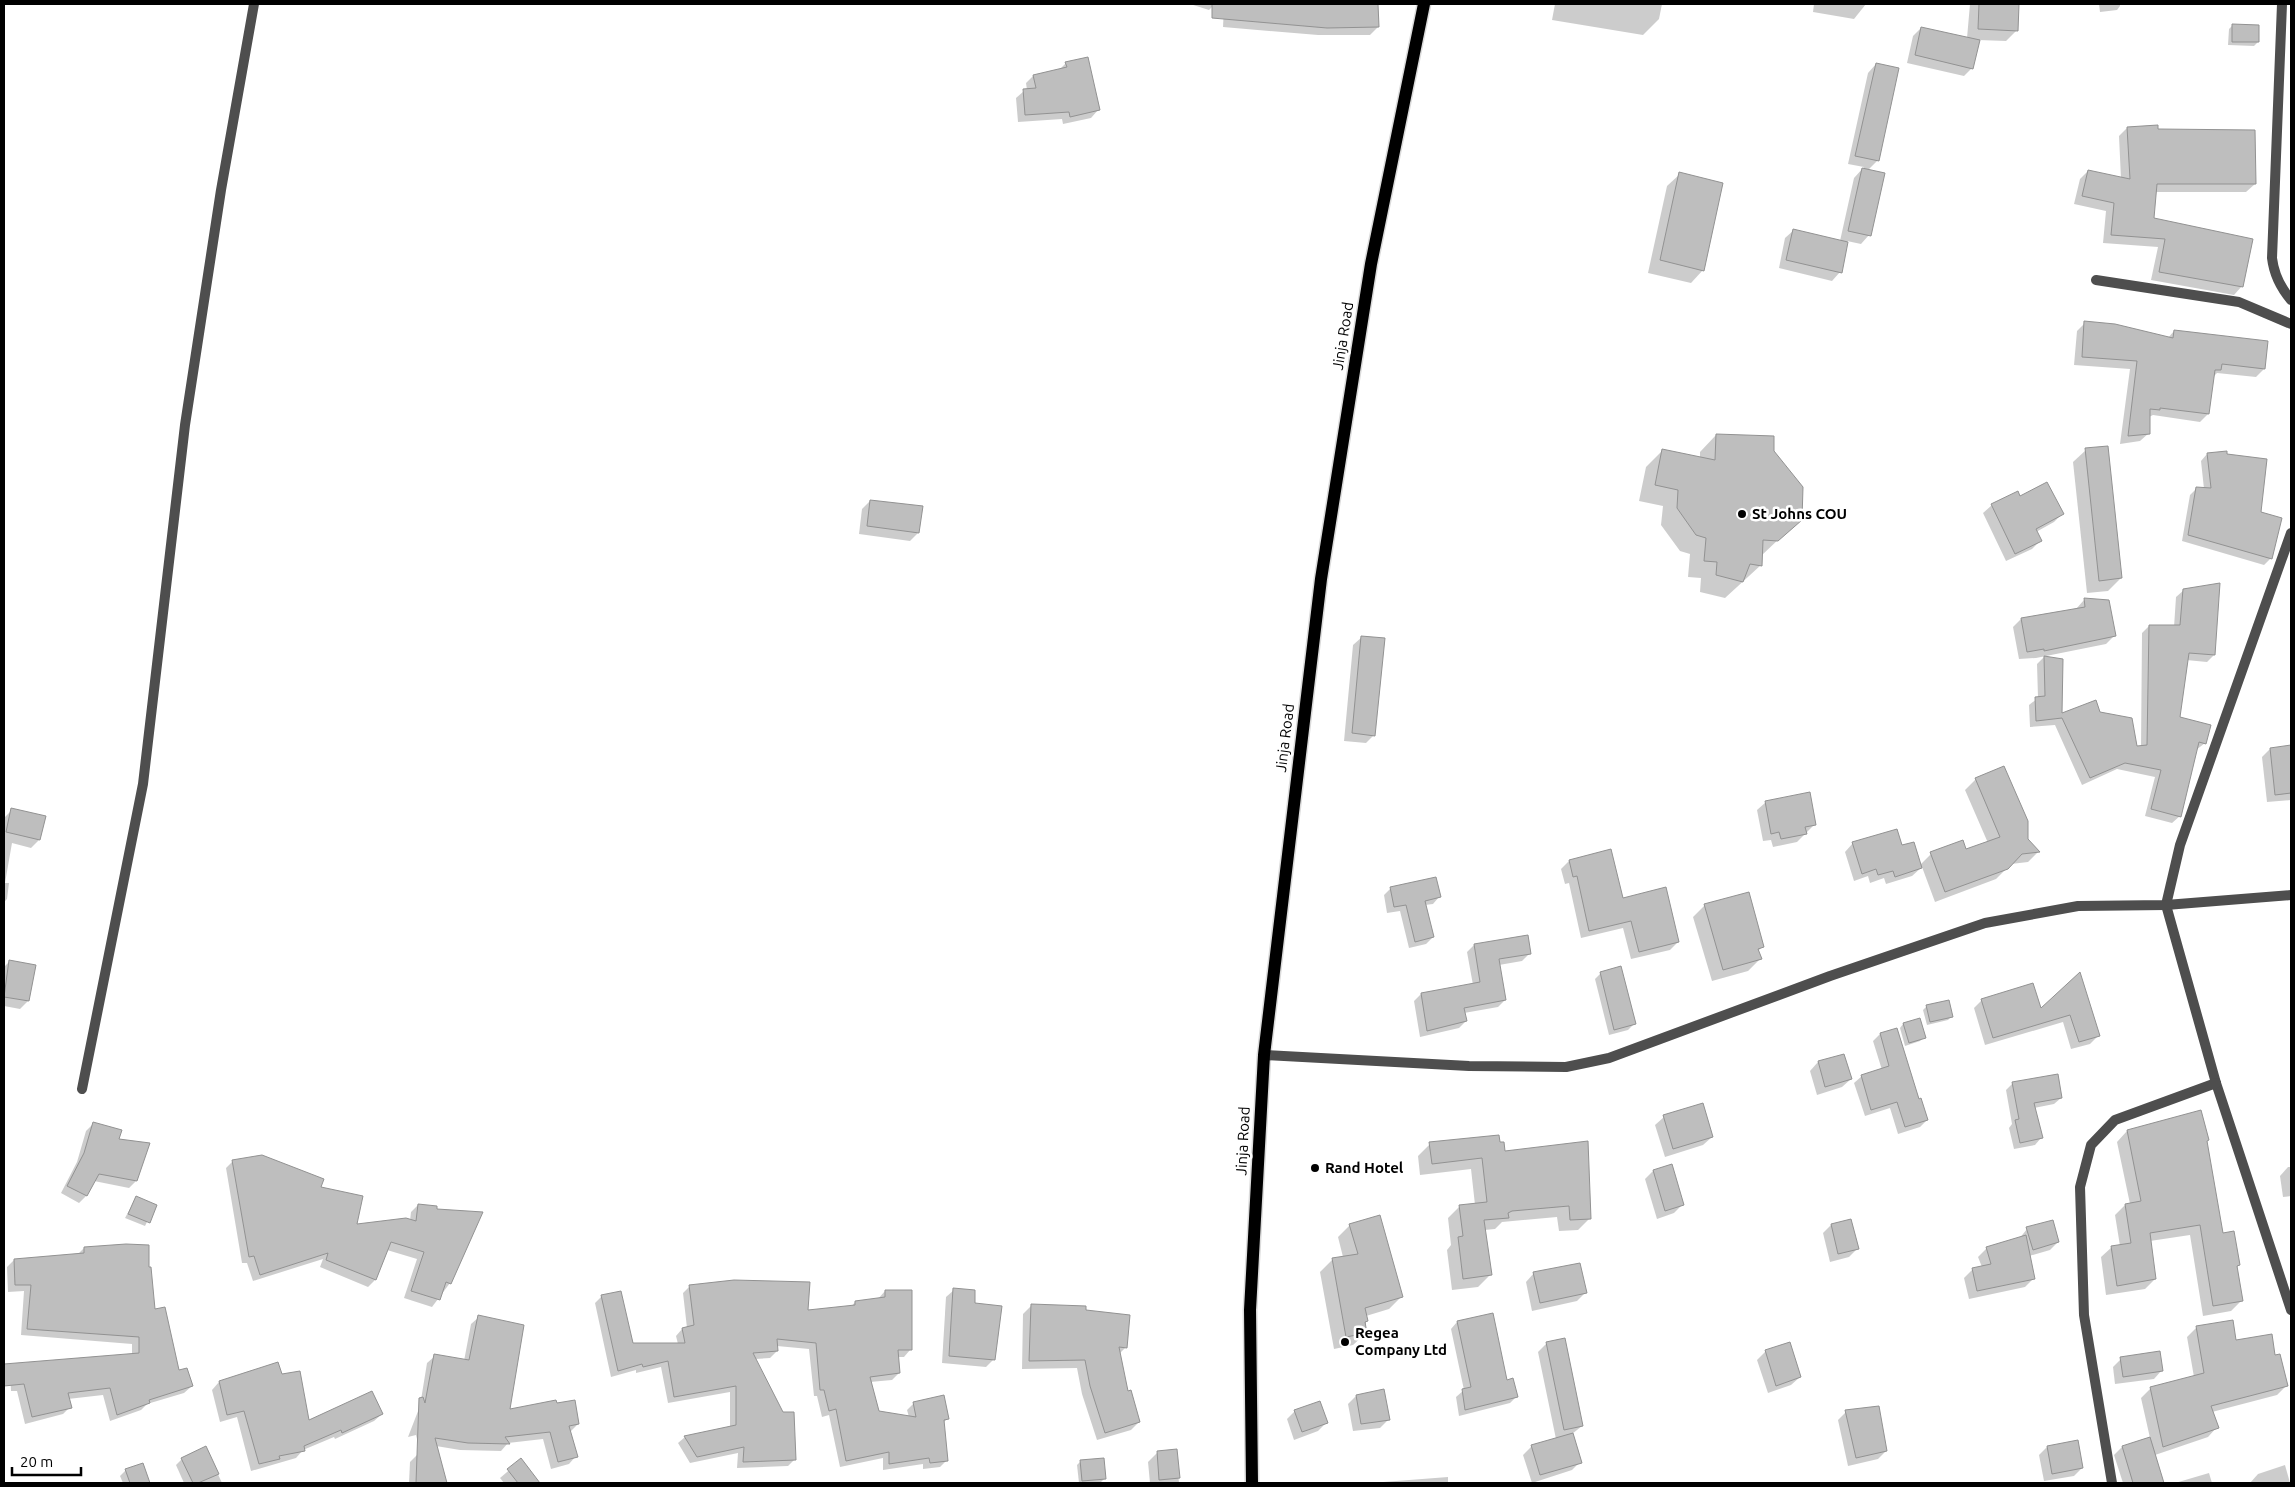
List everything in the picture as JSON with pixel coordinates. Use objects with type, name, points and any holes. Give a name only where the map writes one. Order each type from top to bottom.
[{"type":"main road","name":"Jinja Road","points":[[1252,1483],[1250,1310],[1264,1055],[1321,579],[1370,264],[1424,4]]},
{"type":"street","points":[[82,1089],[143,784],[185,425],[221,190],[254,4]]},
{"type":"street","points":[[2282,4],[2272,258],[2276,278],[2291,300]]},
{"type":"street","points":[[2096,280],[2239,302],[2291,324]]},
{"type":"street","points":[[2291,533],[2180,845],[2166,905],[2216,1083],[2291,1310]]},
{"type":"street","points":[[1264,1055],[1468,1066],[1566,1067],[1609,1058],[1830,976],[1985,923],[2078,906],[2166,905],[2291,896]]},
{"type":"street","points":[[2112,1483],[2084,1315],[2080,1187],[2091,1145],[2115,1120],[2216,1083]]},
{"type":"building","points":[[1212,4],[1378,4],[1379,27],[1327,28],[1212,18]]},
{"type":"building","points":[[1979,4],[2019,4],[2018,31],[1978,29]]},
{"type":"building","points":[[2232,24],[2259,25],[2259,42],[2232,42]]},
{"type":"building","points":[[1921,27],[1980,40],[1973,69],[1915,55]]},
{"type":"building","points":[[1088,57],[1100,110],[1070,117],[1069,112],[1025,115],[1023,89],[1036,88],[1033,75],[1067,67],[1065,62]]},
{"type":"building","points":[[1876,63],[1899,68],[1879,161],[1855,156]]},
{"type":"building","points":[[2158,125],[2158,129],[2255,130],[2256,184],[2157,184],[2154,218],[2253,239],[2243,287],[2159,272],[2165,239],[2111,235],[2114,203],[2082,196],[2088,170],[2130,179],[2127,127]]},
{"type":"building","points":[[1862,168],[1885,173],[1871,236],[1848,231]]},
{"type":"building","points":[[1679,172],[1723,183],[1704,271],[1660,260]]},
{"type":"building","points":[[1793,229],[1848,242],[1842,273],[1786,260]]},
{"type":"building","points":[[2084,321],[2115,324],[2173,338],[2174,330],[2268,341],[2265,369],[2222,364],[2221,370],[2215,370],[2209,414],[2160,408],[2160,410],[2150,409],[2150,434],[2128,436],[2137,361],[2082,357]]},
{"type":"building","name":"St Johns COU","points":[[1716,434],[1774,436],[1774,451],[1803,487],[1802,520],[1778,541],[1763,540],[1762,566],[1750,564],[1743,582],[1716,575],[1717,562],[1704,561],[1706,538],[1696,535],[1677,508],[1678,490],[1655,485],[1662,449],[1715,460]]},
{"type":"building","points":[[2108,446],[2122,578],[2099,581],[2085,448]]},
{"type":"building","points":[[2227,451],[2227,454],[2267,459],[2261,512],[2282,518],[2272,559],[2188,535],[2196,487],[2211,488],[2207,453]]},
{"type":"building","points":[[2047,482],[2064,514],[2036,529],[2042,541],[2015,554],[1991,504],[2018,491],[2020,496]]},
{"type":"building","points":[[870,500],[923,506],[919,533],[867,526]]},
{"type":"building","points":[[2220,583],[2215,655],[2189,653],[2180,717],[2211,725],[2206,744],[2199,742],[2181,817],[2151,809],[2161,770],[2125,763],[2090,778],[2062,718],[2036,721],[2035,697],[2045,696],[2044,656],[2063,659],[2062,713],[2096,700],[2100,712],[2132,718],[2137,746],[2147,745],[2149,625],[2180,625],[2183,589]]},
{"type":"building","points":[[2084,598],[2109,600],[2116,636],[2044,651],[2044,649],[2027,652],[2021,618],[2085,607]]},
{"type":"building","points":[[1361,636],[1385,638],[1375,736],[1352,733]]},
{"type":"building","points":[[2291,745],[2291,793],[2275,795],[2270,748]]},
{"type":"building","points":[[2004,766],[2028,821],[2028,839],[2040,852],[2022,854],[2008,869],[1945,892],[1930,852],[1963,840],[1966,849],[2000,837],[1975,778]]},
{"type":"building","points":[[1810,792],[1816,825],[1805,827],[1807,834],[1781,839],[1779,832],[1771,834],[1765,801]]},
{"type":"building","points":[[11,808],[46,816],[40,840],[6,832]]},
{"type":"building","points":[[1897,829],[1902,845],[1914,842],[1922,868],[1895,877],[1893,871],[1878,875],[1876,869],[1862,874],[1852,842]]},
{"type":"building","points":[[1611,849],[1623,898],[1666,887],[1679,942],[1639,952],[1631,921],[1589,931],[1577,876],[1573,877],[1569,860]]},
{"type":"building","points":[[1436,877],[1441,897],[1425,901],[1434,937],[1415,942],[1406,905],[1394,907],[1390,887]]},
{"type":"building","points":[[1749,892],[1764,947],[1758,949],[1762,959],[1723,970],[1704,904]]},
{"type":"building","points":[[1528,935],[1531,954],[1499,959],[1506,1000],[1464,1008],[1467,1021],[1427,1031],[1421,993],[1480,982],[1474,944]]},
{"type":"building","points":[[9,960],[36,965],[29,1001],[4,997]]},
{"type":"building","points":[[1621,966],[1636,1024],[1614,1030],[1600,972]]},
{"type":"building","points":[[2080,972],[2100,1036],[2079,1042],[2070,1015],[1993,1038],[1981,999],[2033,983],[2041,1008]]},
{"type":"building","points":[[1949,1000],[1953,1017],[1930,1022],[1926,1005]]},
{"type":"building","points":[[1920,1018],[1926,1038],[1909,1043],[1903,1023]]},
{"type":"building","points":[[1897,1028],[1919,1099],[1921,1098],[1928,1120],[1905,1127],[1897,1102],[1871,1110],[1861,1075],[1889,1066],[1880,1033]]},
{"type":"building","points":[[1844,1054],[1852,1079],[1825,1087],[1818,1061]]},
{"type":"building","points":[[2058,1074],[2062,1098],[2034,1103],[2043,1138],[2020,1143],[2015,1120],[2019,1119],[2012,1082]]},
{"type":"building","points":[[1703,1103],[1713,1137],[1673,1149],[1663,1115]]},
{"type":"building","points":[[2201,1110],[2209,1140],[2207,1141],[2223,1233],[2234,1231],[2240,1265],[2237,1266],[2243,1301],[2213,1306],[2200,1225],[2150,1233],[2156,1279],[2117,1286],[2111,1246],[2131,1243],[2125,1204],[2141,1201],[2127,1130]]},
{"type":"building","points":[[93,1122],[122,1130],[119,1139],[150,1143],[137,1181],[99,1174],[87,1196],[67,1186],[84,1153]]},
{"type":"building","points":[[1499,1135],[1500,1142],[1504,1142],[1505,1151],[1588,1141],[1591,1219],[1570,1220],[1569,1206],[1512,1211],[1508,1213],[1509,1218],[1484,1220],[1492,1275],[1463,1279],[1458,1237],[1463,1236],[1459,1205],[1487,1202],[1482,1158],[1432,1164],[1429,1142]]},
{"type":"building","points":[[262,1155],[324,1179],[321,1187],[363,1196],[357,1224],[406,1218],[416,1221],[418,1204],[437,1206],[437,1209],[483,1212],[451,1284],[446,1282],[440,1300],[411,1291],[424,1252],[391,1242],[376,1280],[326,1260],[328,1253],[260,1275],[254,1256],[249,1257],[232,1160]]},
{"type":"building","points":[[1672,1164],[1684,1205],[1665,1211],[1653,1170]]},
{"type":"building","points":[[136,1196],[157,1205],[150,1223],[128,1214]]},
{"type":"building","points":[[1380,1215],[1403,1297],[1365,1308],[1368,1321],[1365,1322],[1367,1333],[1346,1337],[1332,1258],[1358,1254],[1349,1224]]},
{"type":"building","points":[[1851,1219],[1859,1249],[1838,1254],[1831,1224]]},
{"type":"building","points":[[2053,1220],[2059,1242],[2033,1250],[2026,1227]]},
{"type":"building","points":[[2026,1235],[2035,1279],[1977,1291],[1972,1268],[1991,1264],[1986,1247]]},
{"type":"building","points":[[126,1244],[149,1245],[149,1267],[151,1267],[155,1309],[165,1307],[179,1370],[187,1368],[193,1386],[149,1400],[150,1403],[117,1415],[110,1388],[68,1393],[72,1408],[32,1417],[24,1384],[4,1386],[4,1364],[139,1353],[139,1337],[27,1329],[31,1285],[15,1285],[14,1259],[84,1253],[84,1247]]},
{"type":"building","points":[[1580,1263],[1587,1293],[1540,1303],[1533,1272]]},
{"type":"building","points":[[734,1280],[810,1282],[808,1310],[855,1305],[855,1301],[885,1297],[885,1290],[912,1290],[912,1350],[898,1350],[900,1373],[870,1377],[879,1411],[916,1417],[913,1402],[944,1395],[949,1419],[944,1420],[948,1461],[930,1463],[929,1458],[889,1464],[889,1452],[846,1461],[836,1409],[829,1411],[824,1390],[820,1390],[816,1343],[777,1339],[778,1351],[753,1353],[783,1412],[794,1412],[796,1460],[743,1462],[744,1447],[697,1457],[684,1436],[736,1425],[736,1386],[674,1397],[668,1361],[643,1367],[642,1364],[618,1371],[601,1295],[621,1291],[633,1343],[685,1343],[682,1328],[694,1325],[689,1285]]},
{"type":"building","points":[[953,1288],[975,1290],[975,1303],[1002,1306],[995,1360],[949,1356]]},
{"type":"building","points":[[1031,1304],[1086,1306],[1086,1310],[1130,1315],[1127,1348],[1119,1347],[1128,1391],[1131,1390],[1140,1422],[1105,1433],[1090,1386],[1085,1360],[1029,1361]]},
{"type":"building","points":[[1493,1313],[1507,1380],[1513,1378],[1518,1397],[1465,1410],[1462,1389],[1471,1387],[1457,1321]]},
{"type":"building","points":[[478,1315],[524,1325],[510,1409],[556,1400],[557,1403],[575,1400],[579,1424],[569,1426],[578,1457],[558,1462],[550,1432],[505,1437],[510,1444],[468,1443],[435,1438],[447,1483],[416,1483],[419,1398],[423,1397],[425,1403],[434,1354],[469,1360]]},
{"type":"building","points":[[2233,1320],[2236,1340],[2272,1334],[2275,1355],[2280,1354],[2288,1386],[2211,1406],[2219,1428],[2163,1447],[2150,1387],[2204,1373],[2196,1326]]},
{"type":"building","points":[[1565,1338],[1583,1426],[1564,1430],[1546,1342]]},
{"type":"building","points":[[1790,1342],[1801,1377],[1776,1386],[1765,1350]]},
{"type":"building","points":[[2160,1351],[2163,1371],[2123,1377],[2120,1357]]},
{"type":"building","points":[[278,1362],[282,1374],[300,1371],[309,1420],[372,1391],[383,1414],[342,1433],[341,1430],[304,1446],[305,1451],[279,1456],[280,1459],[259,1464],[244,1411],[227,1415],[219,1381]]},
{"type":"building","points":[[1384,1389],[1390,1420],[1361,1424],[1356,1395]]},
{"type":"building","points":[[1320,1401],[1328,1423],[1302,1432],[1294,1410]]},
{"type":"building","points":[[1879,1406],[1887,1451],[1856,1458],[1845,1410]]},
{"type":"building","points":[[1573,1433],[1582,1463],[1540,1475],[1531,1445]]},
{"type":"building","points":[[2150,1437],[2164,1483],[2133,1483],[2122,1446]]},
{"type":"building","points":[[2078,1440],[2083,1468],[2052,1474],[2047,1446]]},
{"type":"building","points":[[206,1446],[219,1474],[198,1483],[193,1483],[181,1458]]},
{"type":"building","points":[[1177,1449],[1180,1478],[1159,1480],[1157,1451]]},
{"type":"building","points":[[521,1458],[540,1483],[518,1483],[507,1469]]},
{"type":"building","points":[[1104,1458],[1106,1479],[1082,1481],[1080,1460]]},
{"type":"building","points":[[143,1463],[150,1483],[130,1483],[125,1469]]},
{"type":"place","name":"St Johns COU","points":[[1742,514]]},
{"type":"place","name":"Rand Hotel","points":[[1315,1168]]},
{"type":"place","name":"Regea Company Ltd","points":[[1345,1342]]}]
